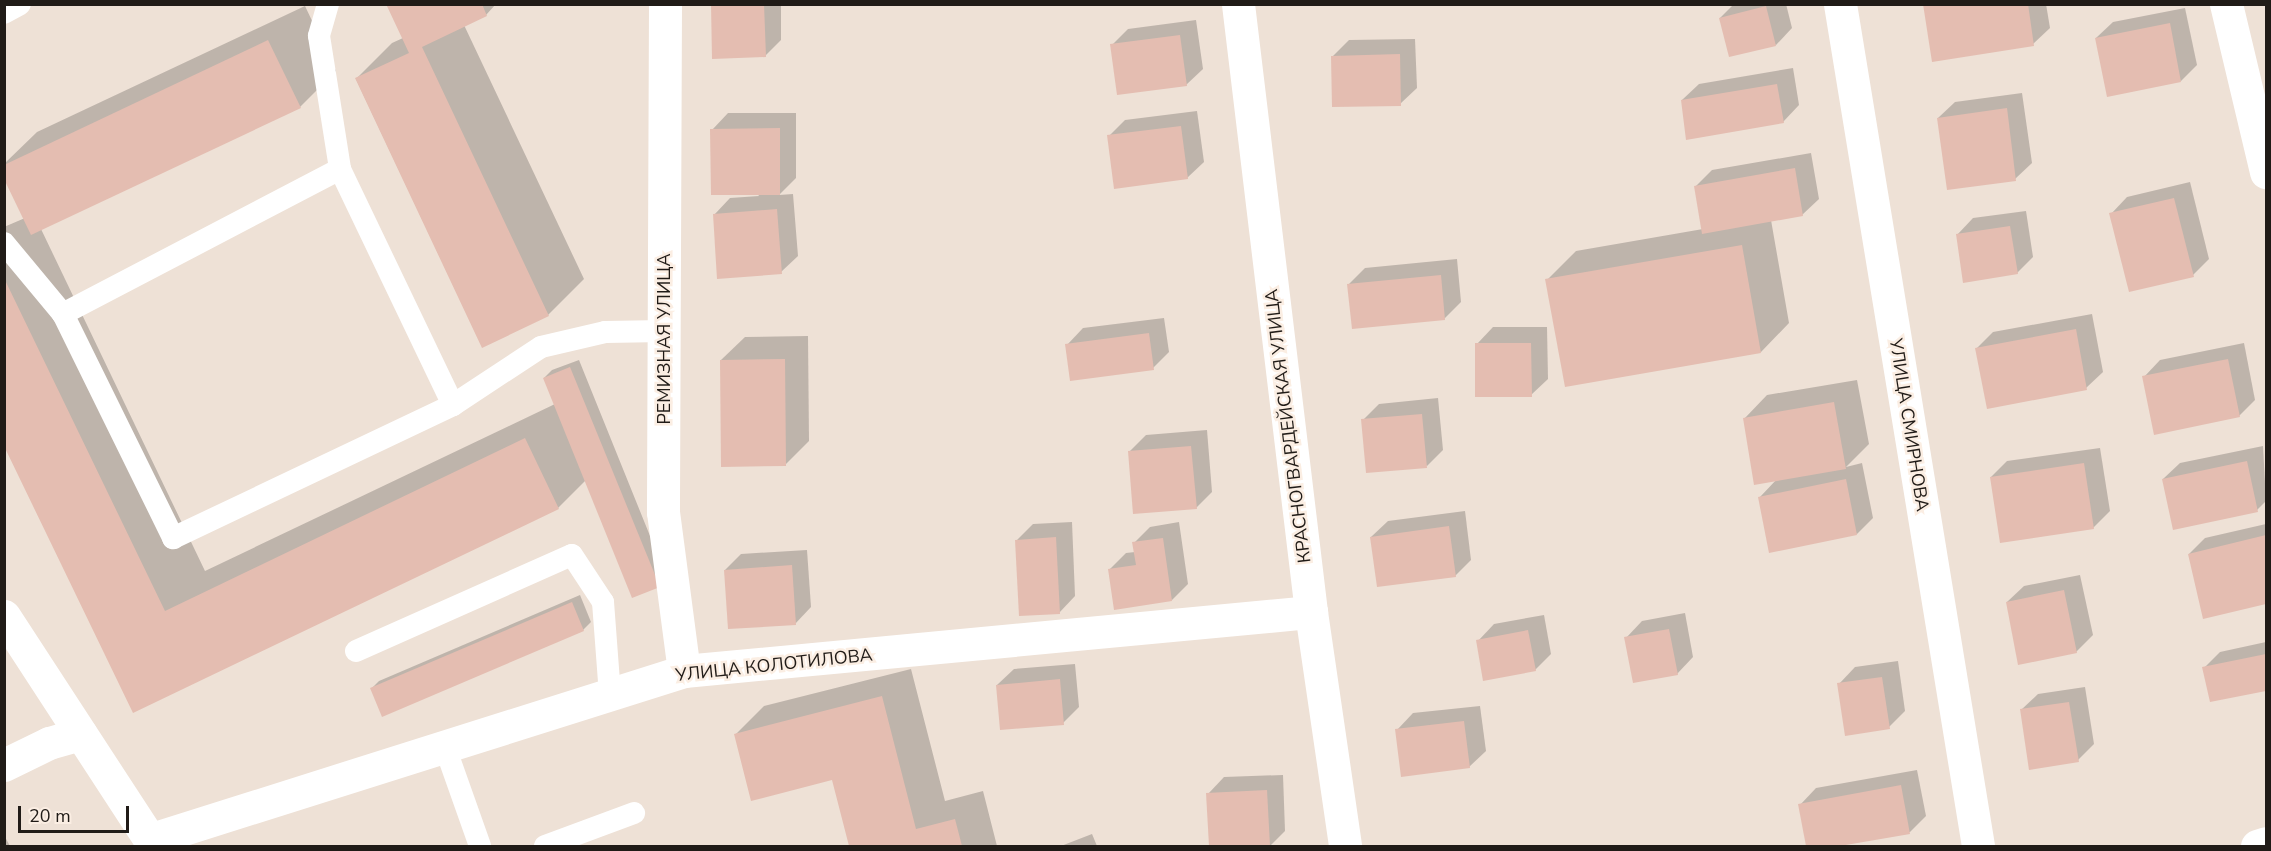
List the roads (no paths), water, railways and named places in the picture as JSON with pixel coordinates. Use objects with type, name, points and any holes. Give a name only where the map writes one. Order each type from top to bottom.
[{"type":"street","name":"РЕМИЗНАЯ УЛИЦА","points":[[665,4],[663,512],[684,671]]},
{"type":"street","name":"КРАСНОГВАРДЕЙСКАЯ УЛИЦА","points":[[1238,4],[1311,612],[1345,846]]},
{"type":"street","name":"УЛИЦА СМИРНОВА","points":[[1840,4],[1978,846]]},
{"type":"street","points":[[2226,4],[2266,172]]},
{"type":"street","name":"УЛИЦА КОЛОТИЛОВА","points":[[153,843],[684,671],[1311,612]]},
{"type":"street","points":[[4,616],[153,843]]},
{"type":"street","points":[[4,765],[49,742],[81,734]]},
{"type":"lane","points":[[4,13],[20,4]]},
{"type":"lane","points":[[328,4],[319,36],[340,169],[453,405]]},
{"type":"lane","points":[[63,314],[340,169]]},
{"type":"lane","points":[[4,243],[63,314],[173,538],[453,405],[540,347],[605,332],[664,331]]},
{"type":"lane","points":[[356,651],[572,555],[603,602],[610,695]]},
{"type":"lane","points":[[445,747],[480,846]]},
{"type":"lane","points":[[545,846],[634,813]]}]
